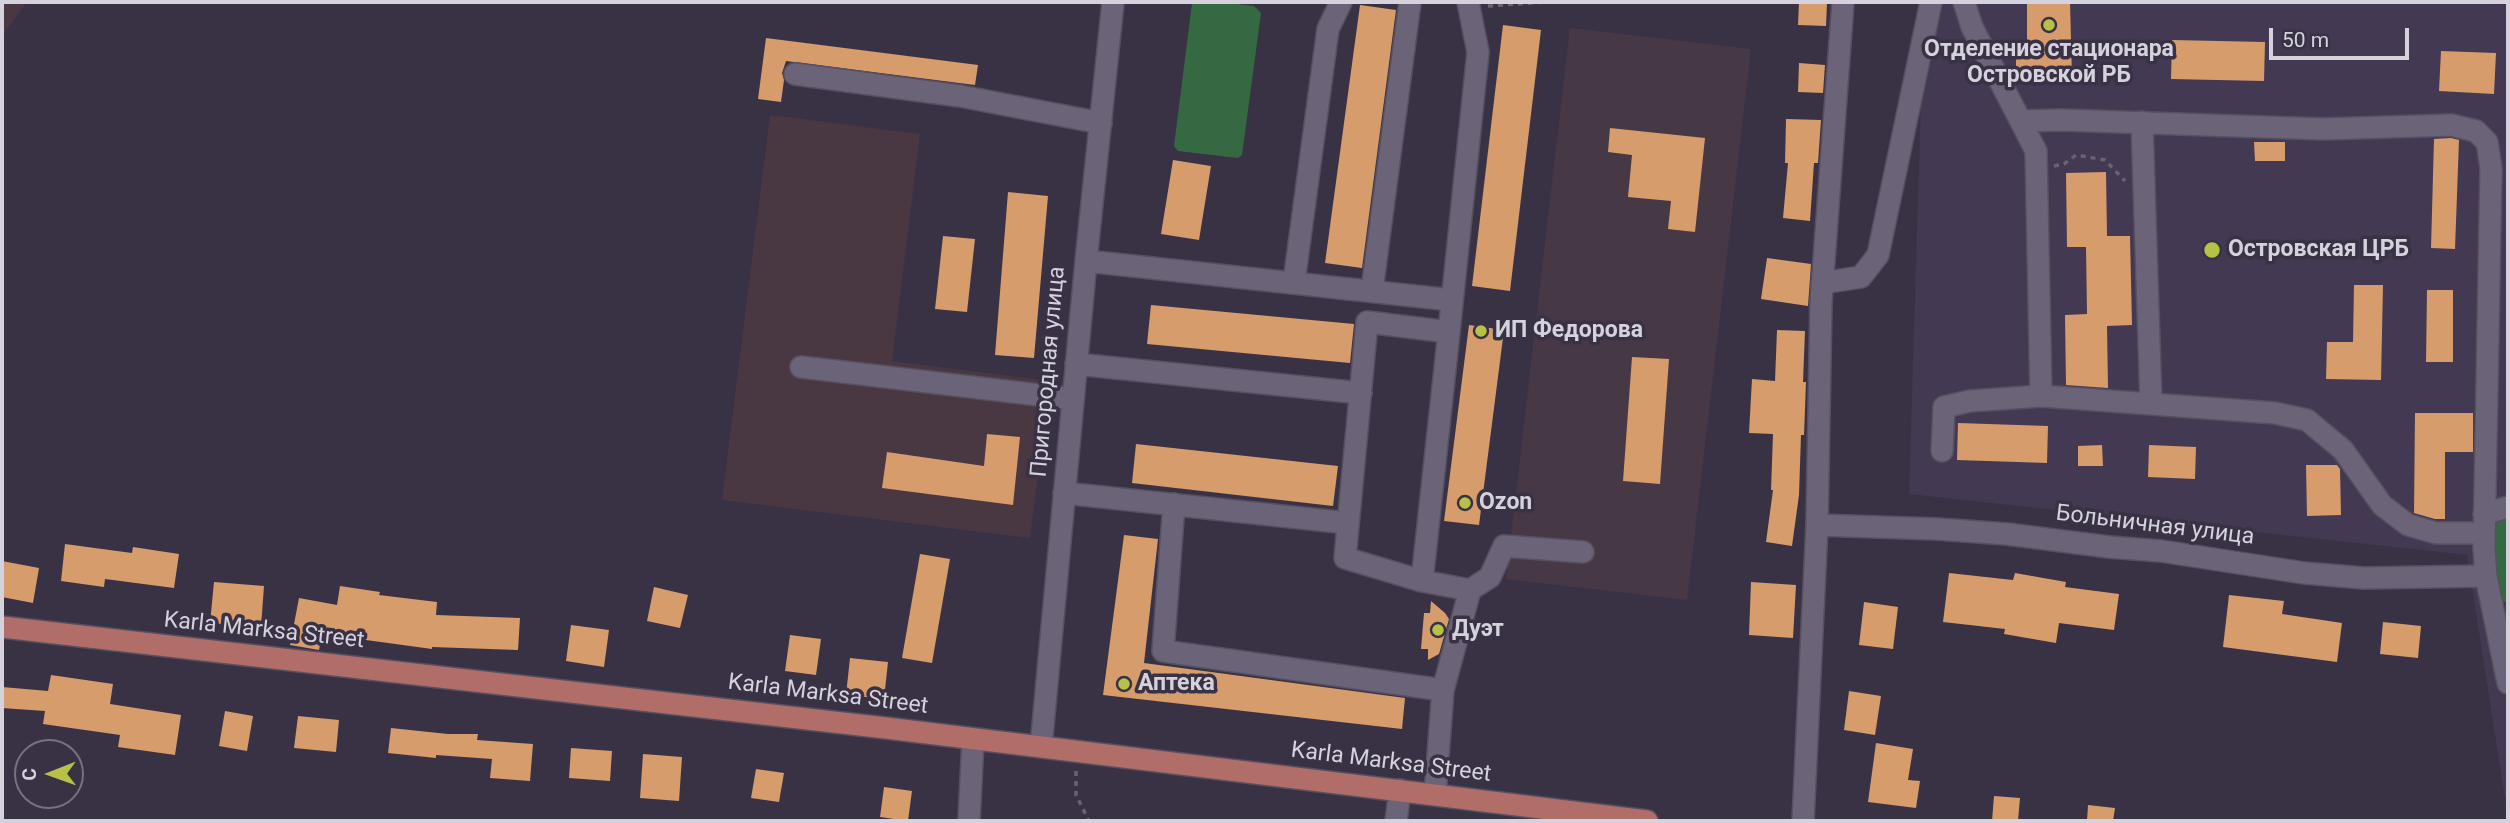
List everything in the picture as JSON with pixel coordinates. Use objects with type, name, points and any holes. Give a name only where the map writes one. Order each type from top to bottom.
[{"type":"main road","name":"Karla Marksa Street","points":[[2,627],[973,738],[1647,821]]},
{"type":"street","name":"Пригородная улица","points":[[1041,747],[1113,2]]},
{"type":"street","points":[[1294,282],[1328,29],[1341,2]]},
{"type":"street","points":[[1372,290],[1410,2]]},
{"type":"street","points":[[1803,821],[1817,525],[1822,284],[1843,2]]},
{"type":"street","points":[[1822,284],[1861,277],[1878,255],[1931,2]]},
{"type":"street","points":[[1964,2],[1972,27],[2036,151],[2041,396]]},
{"type":"street","points":[[1422,581],[1478,52],[1468,5]]},
{"type":"street","points":[[795,74],[960,96],[1101,123]]},
{"type":"street","points":[[2021,121],[2142,122],[2324,129],[2451,125],[2476,131],[2487,142],[2491,168],[2484,524],[2486,576],[2508,683]]},
{"type":"street","points":[[2142,122],[2151,404]]},
{"type":"street","points":[[1086,261],[1452,300]]},
{"type":"street","points":[[1449,332],[1367,322],[1345,558],[1422,581],[1470,590]]},
{"type":"street","points":[[1076,364],[1361,393]]},
{"type":"street","points":[[801,367],[1073,400]]},
{"type":"street","points":[[1942,451],[1944,407],[1970,401],[2041,396],[2276,413],[2307,420],[2343,450],[2382,505],[2408,525],[2436,533],[2484,524],[2508,507]]},
{"type":"street","points":[[1064,493],[1348,523]]},
{"type":"street","points":[[1174,504],[1163,651],[1443,690]]},
{"type":"street","name":"Больничная улица","points":[[1817,525],[2007,534],[2161,551],[2304,573],[2364,578],[2486,576]]},
{"type":"street","points":[[1435,795],[1443,690],[1470,590],[1489,576],[1504,547],[1583,552]]},
{"type":"street","points":[[969,821],[973,738]]},
{"type":"street","points":[[1396,821],[1400,790]]},
{"type":"path","points":[[1468,5],[1545,2]]},
{"type":"path","points":[[2036,170],[2063,164],[2076,155],[2105,160],[2127,183],[2145,208]]},
{"type":"path","points":[[1077,751],[1076,795],[1089,821]]},
{"type":"shaded area","points":[[2,2],[27,2],[2,36]]},
{"type":"shaded area","name":"Островская ЦРБ","points":[[1924,2],[2437,2],[2508,5],[2508,818],[2467,555],[1909,494]]},
{"type":"shaded area","points":[[1570,28],[1751,49],[1687,600],[1506,579]]},
{"type":"shaded area","points":[[770,115],[920,134],[892,361],[1050,381],[1030,538],[722,500]]},
{"type":"green space","points":[[1221,2],[1254,6],[1261,13],[1242,155],[1238,158],[1178,151],[1174,146],[1192,3]]},
{"type":"green space","points":[[2508,514],[2508,603],[2503,601],[2495,588],[2492,542],[2497,522]]},
{"type":"building","points":[[1799,2],[1827,2],[1826,26],[1798,25]]},
{"type":"building","name":"Отделение стационара Островской РБ","points":[[2027,2],[2070,2],[2072,78],[2016,79],[2016,48],[2027,48]]},
{"type":"building","points":[[1360,5],[1396,10],[1362,268],[1325,263]]},
{"type":"building","points":[[1503,25],[1541,30],[1510,291],[1472,286]]},
{"type":"building","points":[[766,38],[978,65],[975,85],[786,61],[782,73],[784,80],[781,102],[758,99]]},
{"type":"building","points":[[2172,40],[2265,42],[2264,81],[2171,79]]},
{"type":"building","points":[[2441,51],[2496,53],[2494,94],[2439,91]]},
{"type":"building","points":[[1799,63],[1825,65],[1823,93],[1798,92]]},
{"type":"building","points":[[1786,119],[1821,120],[1818,163],[1814,163],[1810,221],[1783,218],[1788,163],[1785,163]]},
{"type":"building","points":[[1610,128],[1705,138],[1695,232],[1668,229],[1671,201],[1628,197],[1632,155],[1608,152]]},
{"type":"building","points":[[2434,139],[2459,140],[2455,249],[2431,248]]},
{"type":"building","points":[[2254,142],[2285,142],[2285,161],[2255,161]]},
{"type":"building","points":[[1173,160],[1211,166],[1199,240],[1161,234]]},
{"type":"building","points":[[2106,172],[2107,236],[2130,236],[2132,325],[2107,326],[2108,388],[2066,385],[2065,315],[2087,314],[2086,247],[2067,247],[2066,173]]},
{"type":"building","points":[[1008,192],[1048,196],[1034,358],[995,355]]},
{"type":"building","points":[[943,236],[975,239],[967,312],[935,309]]},
{"type":"building","points":[[1767,258],[1811,264],[1808,306],[1761,299]]},
{"type":"building","points":[[2354,285],[2383,285],[2381,380],[2326,379],[2327,342],[2353,342]]},
{"type":"building","points":[[2427,290],[2453,290],[2453,362],[2426,362]]},
{"type":"building","points":[[1151,305],[1354,324],[1350,363],[1147,344]]},
{"type":"building","points":[[1469,325],[1504,330],[1479,525],[1444,521]]},
{"type":"building","points":[[1777,330],[1805,331],[1804,435],[1801,435],[1799,495],[1792,546],[1766,542],[1773,490],[1773,434],[1749,433],[1752,379],[1775,381]]},
{"type":"building","points":[[1632,357],[1669,359],[1660,484],[1623,481]]},
{"type":"building","points":[[2415,413],[2473,413],[2473,452],[2445,452],[2445,519],[2414,513]]},
{"type":"building","points":[[1958,423],[2048,426],[2047,463],[1957,460]]},
{"type":"building","points":[[987,434],[1020,437],[1013,505],[882,488],[887,452],[984,466]]},
{"type":"building","points":[[1136,444],[1338,466],[1333,506],[1132,483]]},
{"type":"building","points":[[2102,445],[2103,466],[2078,466],[2078,446]]},
{"type":"building","points":[[2149,445],[2196,447],[2195,479],[2148,477]]},
{"type":"building","points":[[2306,465],[2337,465],[2340,469],[2341,515],[2307,516]]},
{"type":"building","points":[[1124,535],[1158,539],[1144,663],[1405,698],[1402,729],[1103,695]]},
{"type":"building","points":[[65,544],[132,553],[133,547],[179,554],[174,588],[105,579],[104,587],[61,581]]},
{"type":"building","points":[[920,554],[950,559],[932,663],[902,658]]},
{"type":"building","points":[[2,561],[39,568],[33,603],[2,597]]},
{"type":"building","points":[[1949,573],[2013,580],[2015,573],[2066,582],[2065,587],[2119,594],[2114,630],[2059,623],[2056,643],[2004,634],[2005,629],[1943,622]]},
{"type":"building","points":[[214,582],[264,586],[261,627],[210,623]]},
{"type":"building","points":[[1751,582],[1796,585],[1793,638],[1749,635]]},
{"type":"building","points":[[340,586],[380,592],[379,595],[437,602],[436,615],[520,618],[518,650],[432,649],[322,634],[319,650],[290,645],[299,598],[337,605]]},
{"type":"building","points":[[654,587],[688,595],[680,628],[647,621]]},
{"type":"building","points":[[2229,595],[2284,601],[2282,614],[2342,623],[2337,662],[2223,647]]},
{"type":"building","name":"Дуэт","points":[[1431,601],[1449,619],[1439,654],[1428,660],[1428,649],[1421,649],[1424,613],[1430,613]]},
{"type":"building","points":[[1864,602],[1898,607],[1893,649],[1859,645]]},
{"type":"building","points":[[2383,622],[2421,626],[2418,658],[2380,654]]},
{"type":"building","points":[[571,625],[609,630],[604,667],[566,661]]},
{"type":"building","points":[[790,635],[821,639],[816,675],[785,671]]},
{"type":"building","points":[[850,658],[888,662],[884,699],[846,695]]},
{"type":"building","points":[[51,675],[113,684],[110,704],[181,715],[175,755],[118,747],[120,735],[43,724],[45,711],[2,708],[2,687],[48,691]]},
{"type":"building","points":[[1849,691],[1881,696],[1875,735],[1844,730]]},
{"type":"building","points":[[225,711],[253,716],[247,751],[219,746]]},
{"type":"building","points":[[298,716],[339,720],[336,752],[294,748]]},
{"type":"building","points":[[391,728],[478,734],[477,740],[533,744],[530,781],[490,778],[492,759],[436,755],[436,758],[388,753]]},
{"type":"building","points":[[1876,743],[1913,749],[1908,780],[1920,781],[1916,808],[1868,802]]},
{"type":"building","points":[[571,748],[612,751],[610,781],[569,778]]},
{"type":"building","points":[[643,754],[682,757],[679,801],[640,798]]},
{"type":"building","points":[[756,769],[784,773],[779,802],[751,798]]},
{"type":"building","points":[[884,787],[912,791],[908,821],[880,817]]},
{"type":"building","points":[[1994,796],[2020,798],[2018,821],[1992,821]]},
{"type":"building","points":[[2088,805],[2115,808],[2113,821],[2087,821]]},
{"type":"place","name":"Отделение стационара Островской РБ","points":[[2049,25]]},
{"type":"place","name":"Островская ЦРБ","points":[[2212,250]]},
{"type":"place","name":"ИП Федорова","points":[[1481,331]]},
{"type":"place","name":"Ozon","points":[[1465,503]]},
{"type":"place","name":"Дуэт","points":[[1438,630]]},
{"type":"place","name":"Аптека","points":[[1124,684]]}]
